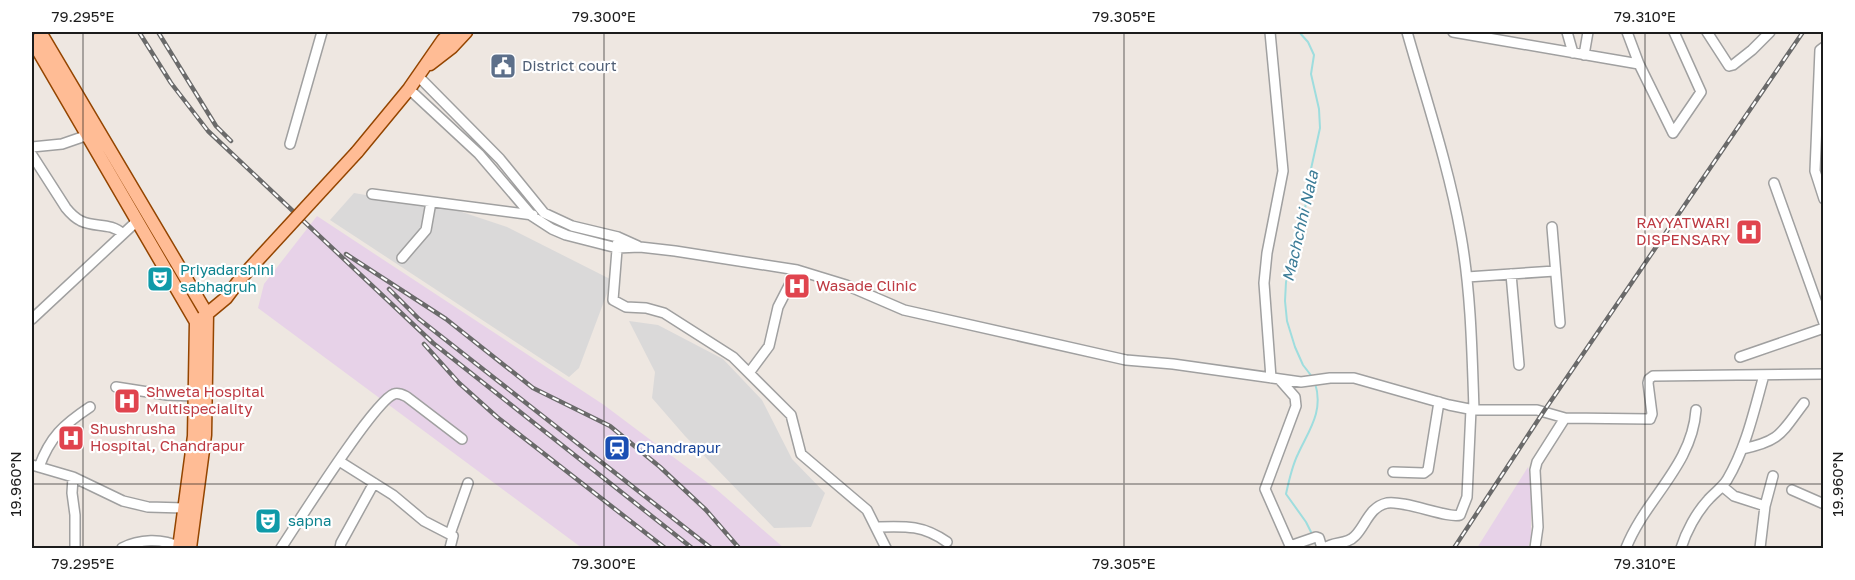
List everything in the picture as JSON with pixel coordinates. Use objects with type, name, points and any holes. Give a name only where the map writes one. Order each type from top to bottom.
[{"type":"main road","points":[[40,32],[144,207],[199,313],[205,435],[183,548]]},
{"type":"main road","points":[[199,313],[229,293],[357,152],[409,89],[451,32]]},
{"type":"main road","points":[[419,74],[452,47],[466,32]]},
{"type":"main road","points":[[32,39],[134,218],[199,313],[194,436],[184,508],[183,548]]},
{"type":"main road","points":[[134,218],[144,207]]},
{"type":"street","points":[[290,144],[322,32]]},
{"type":"street","points":[[1270,32],[1283,171],[1267,253],[1264,283],[1275,379],[1296,397],[1296,406],[1265,489],[1291,547],[1316,537],[1319,538],[1324,549],[1329,545],[1351,540],[1372,512],[1387,503],[1435,511],[1455,517],[1460,515],[1467,497],[1473,410],[1467,277],[1453,194],[1407,32]]},
{"type":"street","points":[[1453,32],[1484,34],[1639,64]]},
{"type":"street","points":[[1567,32],[1573,53]]},
{"type":"street","points":[[1584,55],[1588,32]]},
{"type":"street","points":[[1627,32],[1639,64],[1673,133],[1701,92],[1674,32]]},
{"type":"street","points":[[1711,33],[1729,66],[1752,50],[1770,32]]},
{"type":"street","points":[[1824,47],[1820,50],[1815,171],[1824,199]]},
{"type":"street","points":[[419,74],[500,159],[540,208],[553,219],[618,237],[640,247]]},
{"type":"street","points":[[1819,84],[1824,94]]},
{"type":"street","points":[[409,89],[478,154],[532,216],[566,235],[617,248],[640,247],[755,262],[797,270],[846,285],[904,310],[1126,360],[1173,364],[1301,382],[1330,378],[1366,381],[1473,410],[1536,410],[1565,418],[1650,420],[1652,414],[1648,382],[1653,376],[1821,373]]},
{"type":"street","points":[[32,147],[62,144],[88,135]]},
{"type":"street","points":[[32,155],[72,214],[81,221],[114,227],[123,234]]},
{"type":"street","points":[[1774,183],[1824,323]]},
{"type":"street","points":[[372,194],[532,216]]},
{"type":"street","points":[[402,258],[426,230],[431,202]]},
{"type":"street","points":[[532,216],[540,208]]},
{"type":"street","points":[[32,319],[123,234],[134,218]]},
{"type":"street","points":[[1552,226],[1560,323]]},
{"type":"street","points":[[618,237],[613,300],[626,307],[646,308],[664,313],[720,348],[749,373],[791,415],[795,423],[798,449],[801,454],[867,510],[886,549]]},
{"type":"street","points":[[749,373],[769,346],[778,308],[797,270]]},
{"type":"street","points":[[1467,277],[1556,271]]},
{"type":"street","points":[[1511,274],[1518,365]]},
{"type":"street","points":[[1740,357],[1824,328]]},
{"type":"street","points":[[1681,549],[1685,537],[1703,507],[1722,486],[1734,468],[1749,430],[1764,375]]},
{"type":"street","points":[[116,387],[159,394],[195,396]]},
{"type":"street","points":[[281,549],[339,461],[379,406],[393,394],[398,393],[407,398],[462,439]]},
{"type":"street","points":[[1393,472],[1424,473],[1428,470],[1439,402]]},
{"type":"street","points":[[1742,449],[1774,440],[1804,403]]},
{"type":"street","points":[[90,407],[71,419],[53,437],[35,466],[73,477],[123,501],[148,507],[184,508]]},
{"type":"street","points":[[1626,549],[1682,458],[1694,428],[1696,410]]},
{"type":"street","points":[[1535,549],[1538,527],[1535,470],[1537,462],[1565,418]]},
{"type":"street","points":[[339,461],[393,495],[424,521],[453,536],[450,549]]},
{"type":"street","points":[[1760,549],[1765,506],[1773,476]]},
{"type":"street","points":[[73,477],[75,549]]},
{"type":"street","points":[[340,549],[340,543],[374,483]]},
{"type":"street","points":[[450,534],[468,483]]},
{"type":"street","points":[[1722,486],[1737,498],[1765,506]]},
{"type":"street","points":[[1792,490],[1824,504]]},
{"type":"street","points":[[877,527],[922,528],[947,542]]},
{"type":"street","points":[[122,549],[140,542],[154,540],[183,548]]},
{"type":"shaded area","points":[[354,193],[459,211],[507,227],[612,280],[579,368],[569,377],[330,220]]},
{"type":"shaded area","points":[[317,216],[604,405],[716,489],[784,548],[582,548],[258,308],[264,284]]},
{"type":"shaded area","points":[[629,321],[658,325],[723,359],[762,400],[792,459],[825,493],[811,527],[774,528],[685,436],[652,398],[655,372]]},
{"type":"shaded area","points":[[1528,467],[1531,479],[1531,537],[1528,548],[1477,548]]},
{"type":"waterway","name":"Machchhi Nala","points":[[1299,32],[1308,42],[1314,55],[1311,74],[1319,109],[1320,128],[1309,178],[1303,225],[1286,282],[1285,301],[1287,321],[1295,347],[1303,365],[1313,378]]},
{"type":"waterway","name":"Machchhi Nala","points":[[1312,534],[1286,494],[1294,463],[1314,420],[1318,403],[1315,383]]},
{"type":"waterway","name":"Machchhi Nala","points":[[1314,540],[1317,548]]},
{"type":"railway","points":[[139,32],[171,83],[208,131],[433,343],[692,548]]},
{"type":"railway","points":[[158,32],[216,126],[231,141]]},
{"type":"railway","points":[[1454,548],[1544,411],[1803,32]]},
{"type":"railway","points":[[346,254],[446,319],[533,388],[610,426],[660,467],[706,510],[739,548]]},
{"type":"railway","points":[[389,289],[419,319],[711,548]]},
{"type":"railway","points":[[424,344],[459,383],[497,417],[665,548]]},
{"type":"place","name":"District court","points":[[503,66]]},
{"type":"place","name":"RAYYATWARI DISPENSARY","points":[[1749,232]]},
{"type":"place","name":"Priyadarshini sabhagruh","points":[[160,279]]},
{"type":"place","name":"Wasade Clinic","points":[[797,286]]},
{"type":"place","name":"Shweta Hospital Multispeciality","points":[[127,401]]},
{"type":"place","name":"Shushrusha Hospital, Chandrapur","points":[[71,438]]},
{"type":"place","name":"Chandrapur","points":[[617,448]]},
{"type":"place","name":"sapna","points":[[268,521]]}]
